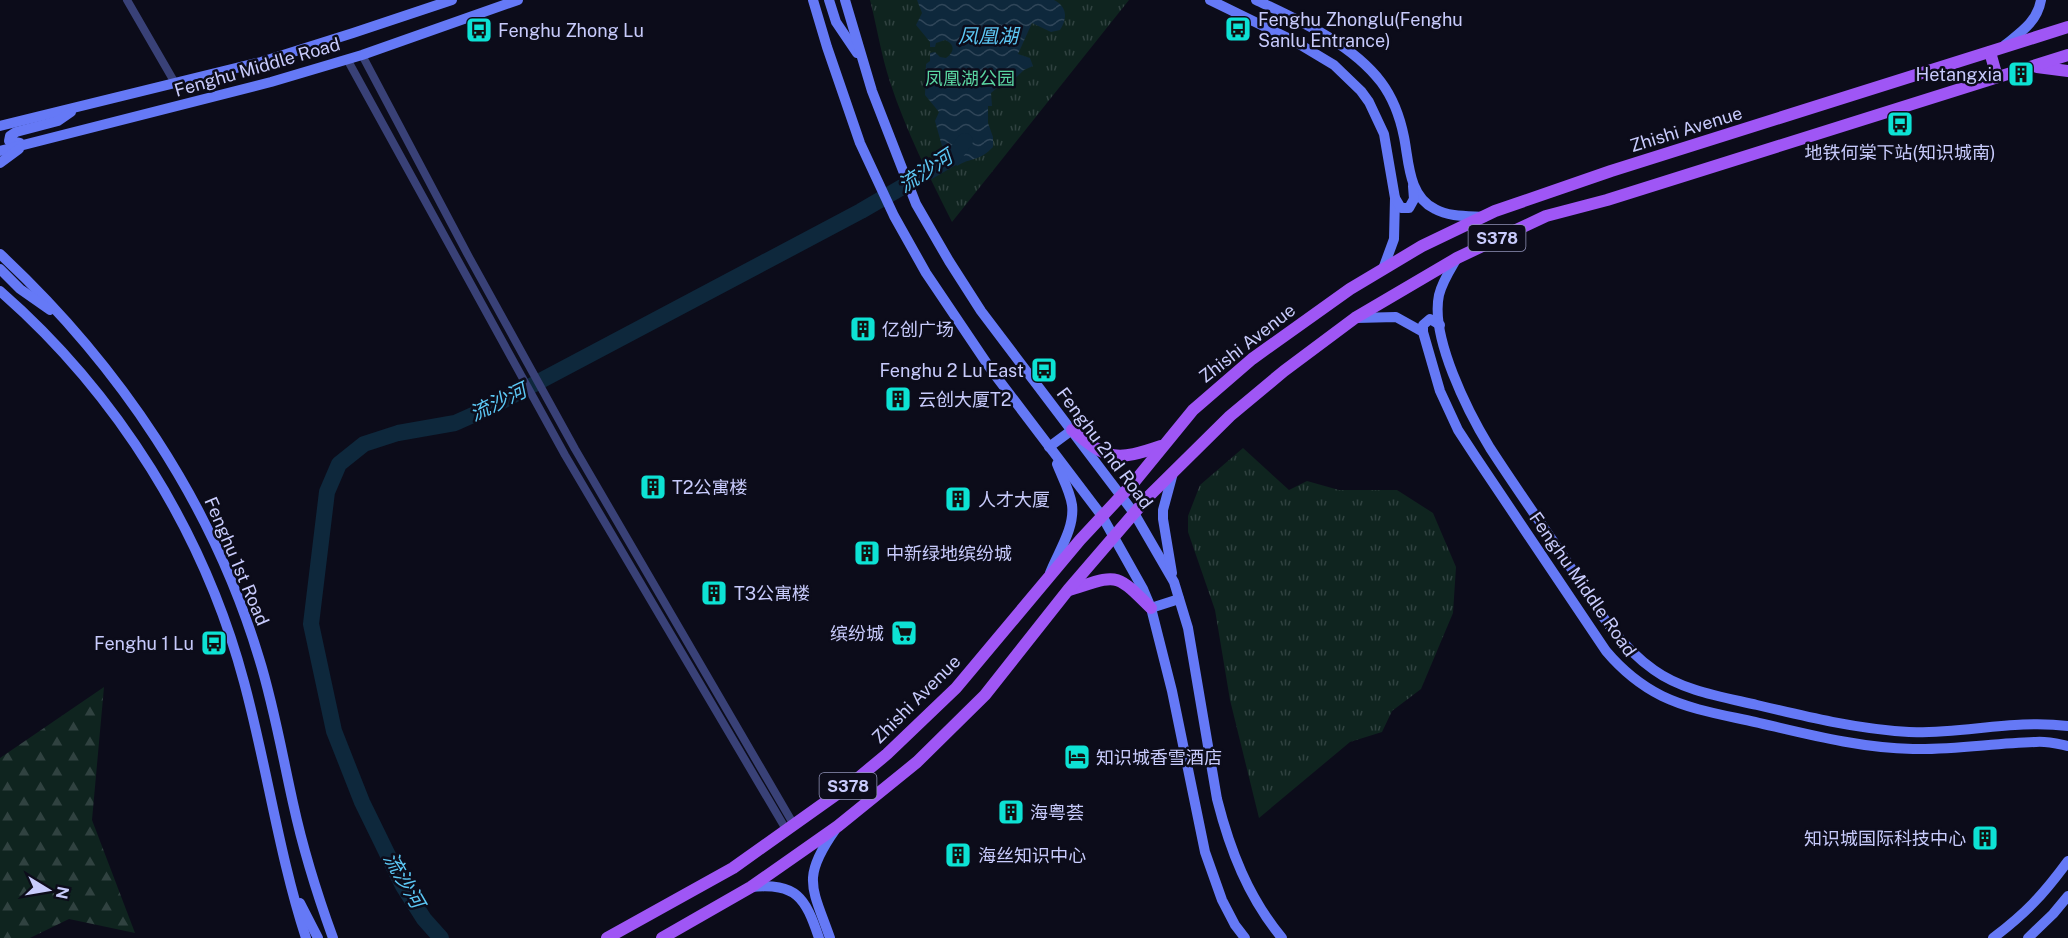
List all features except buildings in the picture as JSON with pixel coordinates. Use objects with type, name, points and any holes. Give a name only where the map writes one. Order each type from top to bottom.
[{"type":"main road","name":"Zhishi Avenue","points":[[607,938],[733,867],[851,784],[909,734],[956,688],[1193,410],[1251,359],[1300,323],[1383,268],[1422,246],[1484,217],[1611,171],[2068,27]]},
{"type":"main road","points":[[1996,50],[1997,77]]},
{"type":"main road","name":"S378","points":[[662,938],[751,887],[838,826],[917,762],[969,711],[1027,644],[1068,590],[1134,513],[1173,472],[1248,401],[1355,318],[1457,258],[1546,216],[1607,200],[2068,55]]},
{"type":"main road","points":[[2030,66],[2068,71]]},
{"type":"main road","points":[[1072,430],[1092,448],[1106,455],[1128,456],[1162,446]]},
{"type":"main road","points":[[1068,590],[1104,578],[1113,578],[1130,586],[1151,608]]},
{"type":"street","points":[[127,0],[174,83]]},
{"type":"street","name":"Fenghu Middle Road","points":[[0,126],[261,62],[452,0]]},
{"type":"street","name":"Fenghu Middle Road","points":[[0,151],[187,104],[362,55],[518,0]]},
{"type":"street","points":[[813,0],[845,102],[873,173],[894,216],[926,273],[960,326],[1101,516],[1143,589],[1151,608],[1172,691],[1205,852],[1222,900],[1235,925],[1245,938]]},
{"type":"street","points":[[829,0],[836,22],[863,60]]},
{"type":"street","name":"Fenghu 2nd Road","points":[[845,0],[885,128],[916,204],[981,311],[1134,513],[1174,582],[1188,628],[1224,827],[1244,879],[1258,906],[1282,938]]},
{"type":"street","points":[[1210,0],[1315,53],[1334,65],[1361,91],[1376,114],[1384,134],[1395,198],[1394,239],[1383,268]]},
{"type":"street","points":[[1256,0],[1330,38],[1359,59],[1382,83],[1398,116],[1413,186],[1414,199],[1409,208],[1401,208],[1395,198]]},
{"type":"street","points":[[1996,50],[2030,25],[2037,14],[2041,0]]},
{"type":"street","points":[[362,55],[521,352],[790,828]]},
{"type":"street","points":[[347,59],[545,418],[790,828]]},
{"type":"street","points":[[27,143],[13,143],[9,139],[16,132],[58,121],[80,106]]},
{"type":"street","points":[[0,163],[27,143]]},
{"type":"street","points":[[1413,186],[1435,210],[1454,215],[1484,217]]},
{"type":"street","name":"Fenghu 1st Road","points":[[1,254],[42,295],[123,390],[159,442],[195,502],[222,559],[259,656],[276,715],[309,869],[333,938]]},
{"type":"street","name":"Fenghu Middle Road","points":[[1457,258],[1439,293],[1438,313],[1445,349],[1459,390],[1486,440],[1615,633],[1628,649],[1656,672],[1705,692],[1869,729],[1932,732],[2065,724]]},
{"type":"street","points":[[0,269],[20,290],[63,319]]},
{"type":"street","name":"Fenghu 1st Road","points":[[0,291],[29,316],[57,346],[111,410],[136,446],[189,539],[219,606],[243,680],[291,888],[306,938]]},
{"type":"street","points":[[1355,318],[1396,317],[1423,332],[1423,325],[1430,319],[1440,325]]},
{"type":"street","name":"Fenghu Middle Road","points":[[1423,332],[1435,377],[1458,430],[1606,651],[1630,676],[1647,688],[1664,697],[1702,710],[1870,746],[1914,750],[2038,742],[2068,747]]},
{"type":"street","points":[[1049,447],[1072,430]]},
{"type":"street","points":[[1047,582],[1066,537],[1072,509],[1067,489],[1049,447]]},
{"type":"street","points":[[1173,472],[1163,510],[1163,519],[1174,582]]},
{"type":"street","points":[[1151,608],[1179,599]]},
{"type":"street","points":[[2019,725],[2021,744]]},
{"type":"street","points":[[830,938],[813,890],[812,878],[813,867],[822,848],[838,826]]},
{"type":"street","points":[[1993,938],[2028,911],[2045,893],[2068,861]]},
{"type":"street","points":[[751,887],[780,886],[793,892],[808,909],[819,938]]},
{"type":"street","points":[[291,888],[313,924],[318,938]]},
{"type":"street","points":[[2028,938],[2068,896]]},
{"type":"green space","name":"凤凰湖公园","points":[[870,0],[1129,0],[952,222],[918,153],[896,100],[884,62]]},
{"type":"green space","points":[[1243,448],[1289,490],[1307,481],[1339,490],[1397,490],[1433,513],[1456,567],[1453,613],[1421,689],[1392,711],[1382,732],[1350,742],[1259,818],[1230,700],[1215,610],[1188,532],[1188,516],[1200,485]]},
{"type":"green space","points":[[104,687],[92,820],[135,933],[69,919],[30,938],[0,938],[0,758]]},
{"type":"water","name":"凤凰湖","points":[[917,0],[1054,0],[1062,6],[1065,14],[1060,30],[1051,32],[1032,23],[1018,54],[1030,58],[1033,66],[1024,70],[1009,84],[1005,81],[991,93],[992,106],[988,106],[988,123],[993,137],[993,147],[983,155],[957,166],[942,146],[935,121],[939,112],[925,95],[926,64],[930,61],[930,53],[935,52],[940,57],[946,58],[953,48],[945,40],[936,43],[935,47],[930,47],[930,42],[916,25],[922,13]]},
{"type":"waterway","name":"流沙河","points":[[441,938],[424,919],[403,886],[362,802],[334,731],[311,624],[327,492],[339,464],[364,444],[398,433],[455,423],[493,406],[861,211],[952,158],[965,141]]},
{"type":"place","name":"Fenghu Zhonglu(Fenghu Sanlu Entrance)","points":[[1238,29]]},
{"type":"place","name":"Fenghu Zhong Lu","points":[[479,30]]},
{"type":"place","name":"Hetangxia","points":[[2021,74]]},
{"type":"place","name":"地铁何棠下站(知识城南)","points":[[1900,124]]},
{"type":"place","name":"亿创广场","points":[[863,329]]},
{"type":"place","name":"Fenghu 2 Lu East","points":[[1044,370]]},
{"type":"place","name":"云创大厦T2","points":[[898,399]]},
{"type":"place","name":"T2公寓楼","points":[[653,487]]},
{"type":"place","name":"人才大厦","points":[[958,499]]},
{"type":"place","name":"中新绿地缤纷城","points":[[867,553]]},
{"type":"place","name":"T3公寓楼","points":[[714,593]]},
{"type":"place","name":"缤纷城","points":[[904,633]]},
{"type":"place","name":"Fenghu 1 Lu","points":[[214,643]]},
{"type":"place","name":"知识城香雪酒店","points":[[1077,757]]},
{"type":"place","name":"海粤荟","points":[[1011,812]]},
{"type":"place","name":"知识城国际科技中心","points":[[1985,838]]},
{"type":"place","name":"海丝知识中心","points":[[958,855]]}]
